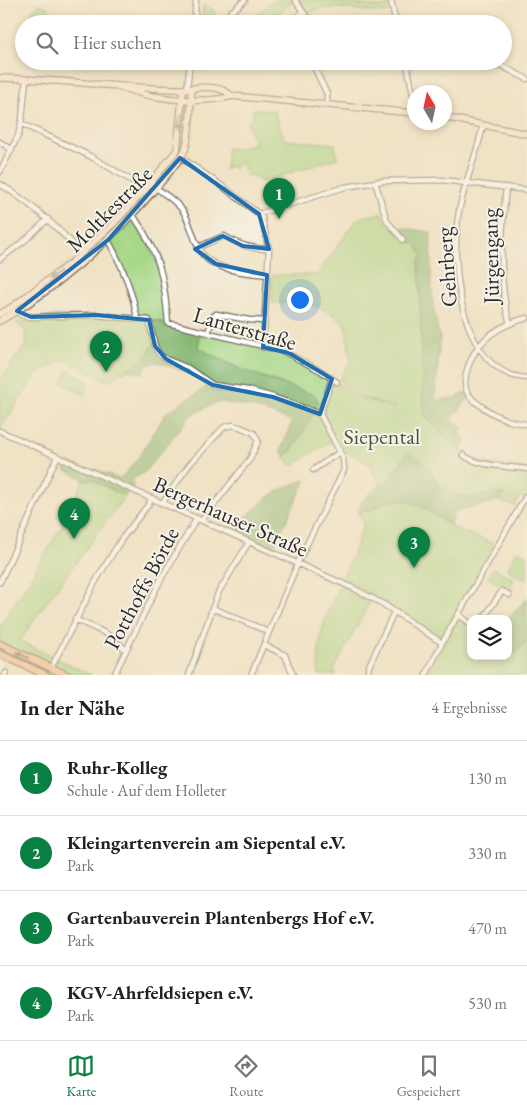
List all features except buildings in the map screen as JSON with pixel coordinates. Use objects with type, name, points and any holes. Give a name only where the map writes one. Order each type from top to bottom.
[{"type":"main road","points":[[0,644],[67,675]]},
{"type":"main road","points":[[0,654],[46,675]]},
{"type":"street","points":[[195,15],[196,0]]},
{"type":"street","points":[[228,15],[245,0]]},
{"type":"street","points":[[295,0],[306,15]]},
{"type":"street","points":[[391,0],[394,15]]},
{"type":"street","points":[[299,15],[303,12]]},
{"type":"street","points":[[187,89],[189,70]]},
{"type":"street","points":[[315,70],[327,94],[327,105]]},
{"type":"street","points":[[408,70],[411,85]]},
{"type":"street","points":[[510,70],[527,79]]},
{"type":"street","points":[[0,76],[118,87],[218,89],[228,92],[232,96]]},
{"type":"street","points":[[0,172],[12,150],[22,124],[24,79]]},
{"type":"street","points":[[118,87],[153,96],[191,100],[220,99],[232,96],[407,112]]},
{"type":"street","name":"Moltkestraße","points":[[0,321],[64,277],[108,240],[156,188],[177,156],[182,99],[187,89]]},
{"type":"street","name":"Moltkestraße","points":[[0,314],[19,302],[82,253],[114,223],[187,145],[191,100],[187,89]]},
{"type":"street","points":[[452,119],[527,134]]},
{"type":"street","points":[[22,124],[90,156],[146,189]]},
{"type":"street","name":"Gehrberg","points":[[483,125],[457,224],[458,264],[463,310],[478,347],[495,367],[513,376],[527,378]]},
{"type":"street","points":[[0,142],[12,150]]},
{"type":"street","points":[[177,156],[221,185],[259,214],[265,228],[269,249],[263,347]]},
{"type":"street","points":[[259,214],[345,186],[382,181],[434,179],[527,190]]},
{"type":"street","points":[[375,182],[387,221],[403,240]]},
{"type":"street","points":[[0,184],[28,202],[82,253]]},
{"type":"street","name":"Jürgengang","points":[[506,187],[503,265],[505,298],[510,324]]},
{"type":"street","points":[[156,188],[174,201],[183,211],[205,257],[216,264],[267,275]]},
{"type":"street","name":"Lanterstraße","points":[[133,215],[147,236],[164,278],[168,323],[289,353],[337,382]]},
{"type":"street","points":[[0,259],[23,242],[48,219]]},
{"type":"street","points":[[200,247],[224,236],[243,246],[269,249]]},
{"type":"street","points":[[108,240],[130,287],[137,317]]},
{"type":"street","points":[[17,311],[21,315],[31,317],[96,315],[137,317],[149,320],[155,346],[160,354],[166,359],[188,368],[213,385],[267,395],[320,414],[344,462],[343,474],[298,564],[251,675]]},
{"type":"street","points":[[208,333],[213,317],[216,314],[249,320],[264,320]]},
{"type":"street","points":[[527,318],[493,332],[481,342],[470,360],[464,386],[474,401],[498,416],[527,424]]},
{"type":"street","points":[[320,414],[332,379]]},
{"type":"street","name":"Potthoffs Börde","points":[[114,675],[160,579],[200,519],[250,459],[258,441],[254,434],[236,426],[224,427],[194,459],[163,502]]},
{"type":"street","name":"Bergerhauser Straße","points":[[0,431],[163,502],[365,594],[442,643]]},
{"type":"street","points":[[313,470],[340,452]]},
{"type":"street","points":[[463,456],[484,463],[527,469]]},
{"type":"street","points":[[0,582],[57,457]]},
{"type":"street","points":[[426,675],[442,643],[526,496]]},
{"type":"street","points":[[51,668],[97,579],[121,540],[152,498]]},
{"type":"street","points":[[189,675],[212,608],[224,582],[249,542]]},
{"type":"street","points":[[486,615],[502,591],[509,595]]},
{"type":"street","points":[[212,608],[269,632]]},
{"type":"street","points":[[369,675],[368,668],[394,612]]},
{"type":"street","points":[[459,615],[467,621]]},
{"type":"street","points":[[75,619],[108,634],[125,649]]},
{"type":"street","points":[[264,645],[285,655],[292,675]]},
{"type":"highlighted area","points":[[180,158],[259,214],[269,249],[243,246],[223,236],[195,249],[216,264],[267,275],[263,347],[289,353],[332,379],[320,414],[273,397],[213,385],[166,359],[155,346],[149,320],[96,315],[31,317],[17,311],[108,240]]},
{"type":"green space","points":[[274,0],[317,0],[378,7],[392,5],[393,12],[328,8],[309,13],[298,2],[293,1],[276,15],[256,15]]},
{"type":"green space","points":[[39,4],[48,7],[48,15],[33,15],[32,11]]},
{"type":"green space","points":[[203,6],[211,8],[216,15],[202,15]]},
{"type":"green space","points":[[236,9],[241,15],[236,15],[233,12]]},
{"type":"green space","points":[[183,101],[188,102],[183,149],[180,149]]},
{"type":"green space","points":[[254,109],[274,111],[285,140],[335,144],[337,158],[262,182],[251,175],[246,176],[241,161],[235,168],[228,166],[225,171],[227,148],[236,149],[255,143],[247,122],[251,121]]},
{"type":"green space","name":"Siepental","points":[[382,214],[386,223],[415,243],[423,257],[419,260],[423,415],[467,459],[527,469],[527,499],[520,496],[515,506],[496,500],[504,494],[500,493],[464,498],[452,495],[441,486],[429,469],[398,467],[393,476],[383,485],[369,464],[345,451],[333,440],[292,466],[285,457],[293,449],[316,409],[281,383],[240,369],[198,348],[200,332],[283,351],[321,372],[359,398],[397,408],[360,397],[339,380],[351,361],[345,323],[319,307],[294,303],[272,303],[272,275],[317,275],[356,220]]},
{"type":"green space","points":[[132,216],[153,253],[159,269],[165,299],[166,321],[149,320],[154,341],[152,349],[148,355],[108,381],[65,360],[36,374],[0,430],[0,382],[18,354],[27,345],[25,330],[17,324],[18,322],[57,316],[137,317],[130,287],[108,240]]},
{"type":"green space","points":[[397,227],[431,232],[431,279],[434,311],[440,339],[435,400],[456,398],[465,392],[469,398],[452,419],[462,428],[459,434],[466,439],[462,447],[463,455],[423,414],[419,260],[423,257],[415,243],[411,243],[395,229]]},
{"type":"green space","points":[[149,320],[200,332],[198,347],[211,355],[254,374],[314,395],[318,401],[313,414],[285,457],[281,450],[292,421],[255,408],[221,402],[191,415],[144,473],[134,478],[130,483],[134,485],[125,496],[92,479],[83,480],[65,470],[69,462],[93,472],[94,469],[120,479],[138,458],[166,413],[208,386],[194,375],[157,362],[145,366],[143,373],[127,370],[142,360],[154,344]]},
{"type":"green space","points":[[68,370],[89,382],[84,395],[62,383]]},
{"type":"green space","points":[[408,452],[423,462],[437,484],[451,494],[470,498],[494,493],[505,494],[495,502],[455,511],[450,525],[419,505],[402,500],[393,500],[372,509],[362,510],[359,515],[357,513],[362,501],[381,484],[383,485],[391,478]]},
{"type":"green space","points":[[83,480],[92,480],[125,496],[20,641],[91,675],[47,675],[0,653],[0,627],[69,515]]},
{"type":"green space","points":[[306,480],[273,548],[234,529],[274,493]]},
{"type":"green space","points":[[401,500],[422,507],[453,527],[494,544],[444,634],[441,636],[436,635],[370,594],[341,580],[352,557],[364,523],[359,515],[362,510],[372,511],[383,503]]},
{"type":"green space","points":[[518,550],[527,555],[527,581],[507,569]]},
{"type":"green space","points":[[494,568],[514,579],[509,589],[488,578]]},
{"type":"green space","points":[[340,586],[371,600],[334,669],[336,675],[319,675],[318,662],[322,629]]},
{"type":"green space","points":[[527,598],[527,640],[515,654],[512,653],[512,615]]},
{"type":"green space","points":[[459,616],[467,622],[467,660],[512,660],[512,653],[515,654],[527,640],[527,675],[426,675]]},
{"type":"place","name":"Ruhr-Kolleg","points":[[279,219]]},
{"type":"place","name":"Kleingartenverein am Siepental e.V.","points":[[106,372]]},
{"type":"place","name":"KGV-Ahrfeldsiepen e.V.","points":[[74,539]]},
{"type":"place","name":"Gartenbauverein Plantenbergs Hof e.V.","points":[[414,568]]}]
